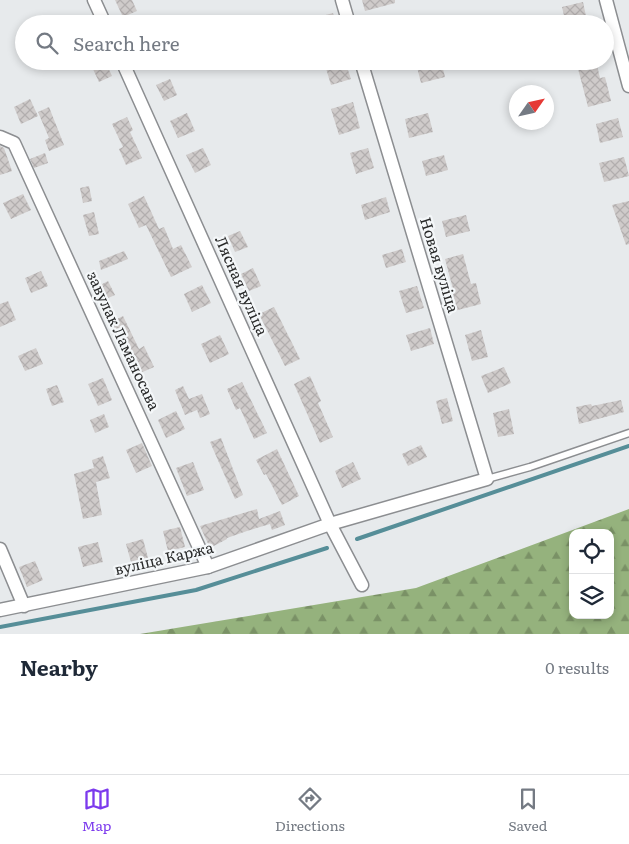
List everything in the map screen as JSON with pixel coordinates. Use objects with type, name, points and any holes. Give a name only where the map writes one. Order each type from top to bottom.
[{"type":"street","points":[[94,0],[101,15]]},
{"type":"street","points":[[342,0],[346,15]]},
{"type":"street","points":[[606,0],[610,15]]},
{"type":"street","points":[[614,30],[629,86]]},
{"type":"street","name":"Лясная вуліца","points":[[126,70],[330,524],[362,585]]},
{"type":"street","name":"Новая вуліца","points":[[363,70],[487,479]]},
{"type":"street","name":"завулак Ламаносава","points":[[0,137],[14,143],[208,567]]},
{"type":"street","points":[[330,524],[487,479]]},
{"type":"street","name":"вуліца Каржа","points":[[0,610],[208,567],[330,524]]},
{"type":"street","points":[[0,549],[24,606]]},
{"type":"lane","points":[[487,479],[530,467],[629,433]]},
{"type":"green space","points":[[629,509],[629,634],[140,634],[416,588],[569,531],[569,619],[614,619],[614,529],[575,529]]},
{"type":"building","points":[[115,0],[132,0],[137,11],[122,15]]},
{"type":"building","points":[[362,0],[395,0],[395,3],[365,11]]},
{"type":"building","points":[[583,2],[586,15],[564,15],[562,7]]},
{"type":"building","points":[[93,70],[109,70],[112,76],[99,82]]},
{"type":"building","points":[[326,70],[348,70],[351,79],[331,85]]},
{"type":"building","points":[[418,70],[443,70],[445,77],[421,83]]},
{"type":"building","points":[[578,70],[598,70],[600,78],[605,77],[611,101],[588,107]]},
{"type":"building","points":[[170,79],[177,95],[164,101],[156,85]]},
{"type":"building","points":[[30,99],[38,116],[21,124],[14,107]]},
{"type":"building","points":[[353,102],[360,128],[339,135],[331,109]]},
{"type":"building","points":[[49,107],[64,145],[49,151],[45,140],[49,138],[38,112]]},
{"type":"building","points":[[187,113],[195,131],[178,138],[170,121]]},
{"type":"building","points":[[428,113],[433,132],[409,138],[405,119]]},
{"type":"building","points":[[127,117],[133,130],[130,132],[142,158],[126,165],[119,149],[123,147],[112,124]]},
{"type":"building","points":[[618,118],[623,137],[600,143],[596,124]]},
{"type":"building","points":[[0,146],[4,148],[12,171],[0,175]]},
{"type":"building","points":[[203,148],[211,165],[195,173],[186,155]]},
{"type":"building","points":[[368,148],[374,168],[356,174],[350,153]]},
{"type":"building","points":[[45,153],[48,163],[34,168],[30,159]]},
{"type":"building","points":[[444,155],[448,170],[426,176],[422,161]]},
{"type":"building","points":[[624,157],[629,176],[604,182],[599,163]]},
{"type":"building","points":[[89,186],[92,201],[83,203],[80,188]]},
{"type":"building","points":[[23,194],[31,210],[11,219],[3,203]]},
{"type":"building","points":[[144,196],[159,229],[164,227],[173,249],[181,245],[192,267],[171,277],[146,225],[139,228],[128,204]]},
{"type":"building","points":[[386,197],[390,212],[365,220],[361,205]]},
{"type":"building","points":[[629,201],[629,244],[626,245],[612,205]]},
{"type":"building","points":[[94,212],[99,234],[89,236],[83,215]]},
{"type":"building","points":[[466,215],[470,231],[446,237],[442,221]]},
{"type":"building","points":[[240,231],[248,247],[235,252],[228,236]]},
{"type":"building","points":[[402,249],[406,262],[386,268],[382,255]]},
{"type":"building","points":[[124,251],[128,259],[101,270],[99,261]]},
{"type":"building","points":[[463,254],[471,284],[476,283],[481,304],[454,311],[448,290],[453,289],[445,259]]},
{"type":"building","points":[[253,268],[261,286],[249,291],[241,274]]},
{"type":"building","points":[[41,271],[48,286],[31,293],[25,278]]},
{"type":"building","points":[[108,281],[115,295],[99,302],[93,289]]},
{"type":"building","points":[[202,285],[211,303],[192,312],[184,294]]},
{"type":"building","points":[[417,286],[424,308],[406,313],[399,291]]},
{"type":"building","points":[[8,301],[16,320],[0,327],[0,304]]},
{"type":"building","points":[[274,307],[300,359],[285,366],[259,314]]},
{"type":"building","points":[[123,316],[139,349],[144,346],[154,367],[136,375],[111,322]]},
{"type":"building","points":[[430,328],[434,344],[411,351],[406,335]]},
{"type":"building","points":[[481,330],[488,357],[472,361],[465,335]]},
{"type":"building","points":[[220,335],[229,354],[210,363],[201,344]]},
{"type":"building","points":[[36,348],[43,364],[25,371],[18,356]]},
{"type":"building","points":[[504,367],[511,383],[488,393],[481,376]]},
{"type":"building","points":[[310,376],[321,401],[318,403],[333,437],[320,443],[294,384]]},
{"type":"building","points":[[103,378],[112,400],[98,406],[88,384]]},
{"type":"building","points":[[242,382],[267,433],[254,439],[240,408],[236,410],[227,389]]},
{"type":"building","points":[[57,385],[64,402],[52,406],[46,389]]},
{"type":"building","points":[[183,386],[189,399],[202,394],[210,414],[200,418],[197,410],[185,415],[175,390]]},
{"type":"building","points":[[447,398],[453,421],[442,424],[436,401]]},
{"type":"building","points":[[621,400],[624,412],[579,424],[576,407]]},
{"type":"building","points":[[509,409],[514,434],[498,437],[493,413]]},
{"type":"building","points":[[176,411],[185,429],[166,438],[158,420]]},
{"type":"building","points":[[104,414],[109,427],[95,433],[90,420]]},
{"type":"building","points":[[221,438],[243,495],[235,499],[210,442]]},
{"type":"building","points":[[142,443],[152,466],[136,473],[126,450]]},
{"type":"building","points":[[421,445],[427,457],[408,466],[402,454]]},
{"type":"building","points":[[277,449],[299,496],[282,505],[266,474],[264,475],[256,460]]},
{"type":"building","points":[[103,456],[110,478],[96,482],[102,515],[83,519],[74,474],[94,468],[92,460]]},
{"type":"building","points":[[193,462],[204,490],[187,496],[176,468]]},
{"type":"building","points":[[353,462],[361,479],[342,488],[335,471]]},
{"type":"building","points":[[257,509],[259,519],[280,511],[285,525],[272,530],[270,524],[247,531],[227,538],[210,548],[200,526]]},
{"type":"building","points":[[180,527],[185,547],[168,551],[163,531]]},
{"type":"building","points":[[143,539],[148,558],[131,562],[126,544]]},
{"type":"building","points":[[98,542],[103,562],[83,567],[78,547]]},
{"type":"building","points":[[35,561],[43,580],[27,587],[19,567]]},
{"type":"waterway","points":[[357,539],[629,446]]},
{"type":"waterway","points":[[0,627],[196,590],[327,548]]}]
